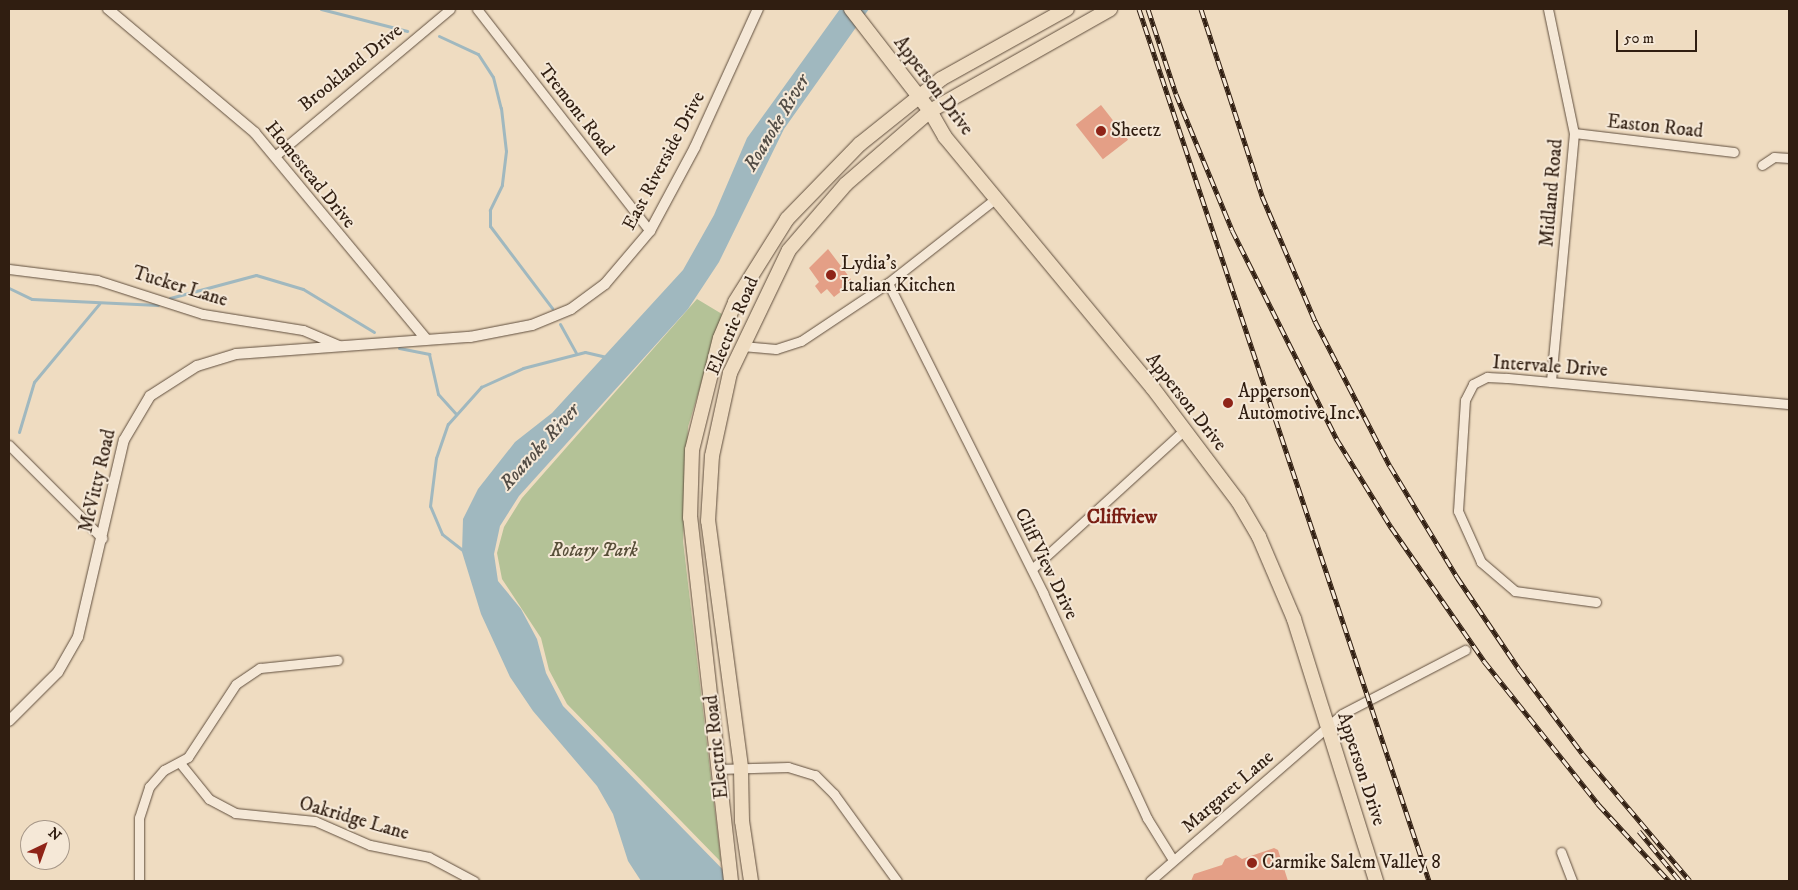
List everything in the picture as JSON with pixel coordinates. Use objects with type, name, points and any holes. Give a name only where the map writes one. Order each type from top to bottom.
[{"type":"main road","name":"Apperson Drive","points":[[851,9],[919,96],[945,137],[1184,430],[1238,501],[1269,555],[1328,728],[1376,881]]},
{"type":"main road","name":"Electric Road","points":[[731,881],[726,824],[690,538],[692,450],[710,371],[735,302],[788,219],[860,144],[941,79],[1067,9]]},
{"type":"main road","name":"Electric Road","points":[[751,881],[742,821],[741,767],[708,521],[712,456],[722,404],[742,346],[773,278],[802,232],[846,184],[930,111],[1108,10]]},
{"type":"street","name":"Homestead Drive","points":[[108,9],[183,69],[276,155],[366,271],[426,339]]},
{"type":"street","name":"Brookland Drive","points":[[276,155],[450,9]]},
{"type":"street","name":"Tremont Road","points":[[476,9],[650,231]]},
{"type":"street","name":"East Riverside Drive","points":[[426,339],[501,332],[552,318],[605,284],[650,231],[695,147],[758,9]]},
{"type":"street","name":"Midland Road","points":[[1548,9],[1574,133],[1551,382]]},
{"type":"street","name":"Easton Road","points":[[1574,133],[1734,152]]},
{"type":"street","points":[[1762,165],[1774,157],[1789,158]]},
{"type":"street","points":[[742,346],[776,349],[789,346],[845,314],[888,283],[995,199]]},
{"type":"street","name":"Tucker Lane","points":[[9,269],[97,280],[203,314],[303,330],[339,344]]},
{"type":"street","name":"Cliff View Drive","points":[[888,283],[1032,569],[1147,818],[1173,860]]},
{"type":"street","name":"McVitty Road","points":[[9,720],[45,688],[69,655],[85,617],[129,425],[162,385],[197,366],[236,354],[339,344],[426,339]]},
{"type":"street","name":"Intervale Drive","points":[[1596,602],[1515,591],[1501,583],[1481,562],[1458,511],[1469,388],[1487,377],[1789,404]]},
{"type":"street","points":[[1032,569],[1184,430]]},
{"type":"street","points":[[9,445],[102,538]]},
{"type":"street","name":"Margaret Lane","points":[[1150,881],[1342,714],[1465,650]]},
{"type":"street","points":[[139,881],[138,831],[143,802],[156,778],[180,763],[195,747],[244,676],[270,665],[338,660]]},
{"type":"street","name":"Oakridge Lane","points":[[180,763],[210,799],[235,813],[315,821],[378,847],[429,857],[474,881]]},
{"type":"street","points":[[718,769],[788,767],[815,775],[834,794],[897,881]]},
{"type":"street","points":[[1561,852],[1572,881]]},
{"type":"green space","name":"Rotary Park","points":[[697,299],[722,314],[688,427],[683,541],[721,862],[567,704],[549,670],[541,638],[502,579],[497,553],[504,527],[522,498]]},
{"type":"water","name":"Roanoke River","points":[[840,9],[869,9],[784,129],[719,262],[688,309],[519,496],[500,526],[494,554],[498,581],[521,609],[537,639],[546,673],[563,706],[734,881],[641,881],[628,861],[613,814],[597,786],[533,711],[510,677],[481,614],[462,552],[463,519],[478,489],[515,442],[552,413],[683,270],[714,215],[747,138]]},
{"type":"building","name":"Sheetz","points":[[1101,105],[1128,140],[1103,159],[1076,125]]},
{"type":"building","name":"Lydia's Italian Kitchen","points":[[828,249],[853,282],[834,297],[827,289],[821,294],[815,286],[819,282],[809,268]]},
{"type":"building","name":"Carmike Salem Valley 8","points":[[1274,848],[1278,850],[1288,881],[1191,881],[1194,874],[1222,865],[1225,859],[1236,855],[1242,859]]},
{"type":"waterway","points":[[321,9],[407,31]]},
{"type":"waterway","points":[[439,36],[478,54],[493,77],[501,108],[506,151],[502,185],[490,210],[490,226],[552,308]]},
{"type":"waterway","points":[[170,298],[256,275],[303,289],[374,332]]},
{"type":"waterway","points":[[9,288],[32,299],[158,305]]},
{"type":"waterway","points":[[19,432],[34,382],[99,304]]},
{"type":"waterway","points":[[560,324],[576,353]]},
{"type":"waterway","points":[[399,348],[429,354],[438,394],[456,414]]},
{"type":"waterway","points":[[465,552],[442,534],[430,506],[436,458],[448,424],[481,387],[523,368],[585,352],[606,357]]},
{"type":"railway","points":[[1139,9],[1429,881]]},
{"type":"railway","points":[[1148,9],[1176,94],[1232,230],[1336,438],[1391,527],[1484,661],[1598,804],[1669,881]]},
{"type":"railway","points":[[1201,9],[1262,196],[1315,321],[1390,466],[1457,577],[1519,669],[1582,753],[1690,881]]},
{"type":"railway","points":[[1639,831],[1680,881]]},
{"type":"place","name":"Sheetz","points":[[1101,131]]},
{"type":"place","name":"Lydia's Italian Kitchen","points":[[831,275]]},
{"type":"place","name":"Apperson Automotive Inc.","points":[[1228,403]]},
{"type":"place","name":"Carmike Salem Valley 8","points":[[1252,863]]},
{"type":"district","name":"Cliffview","points":[[1122,517]]}]
